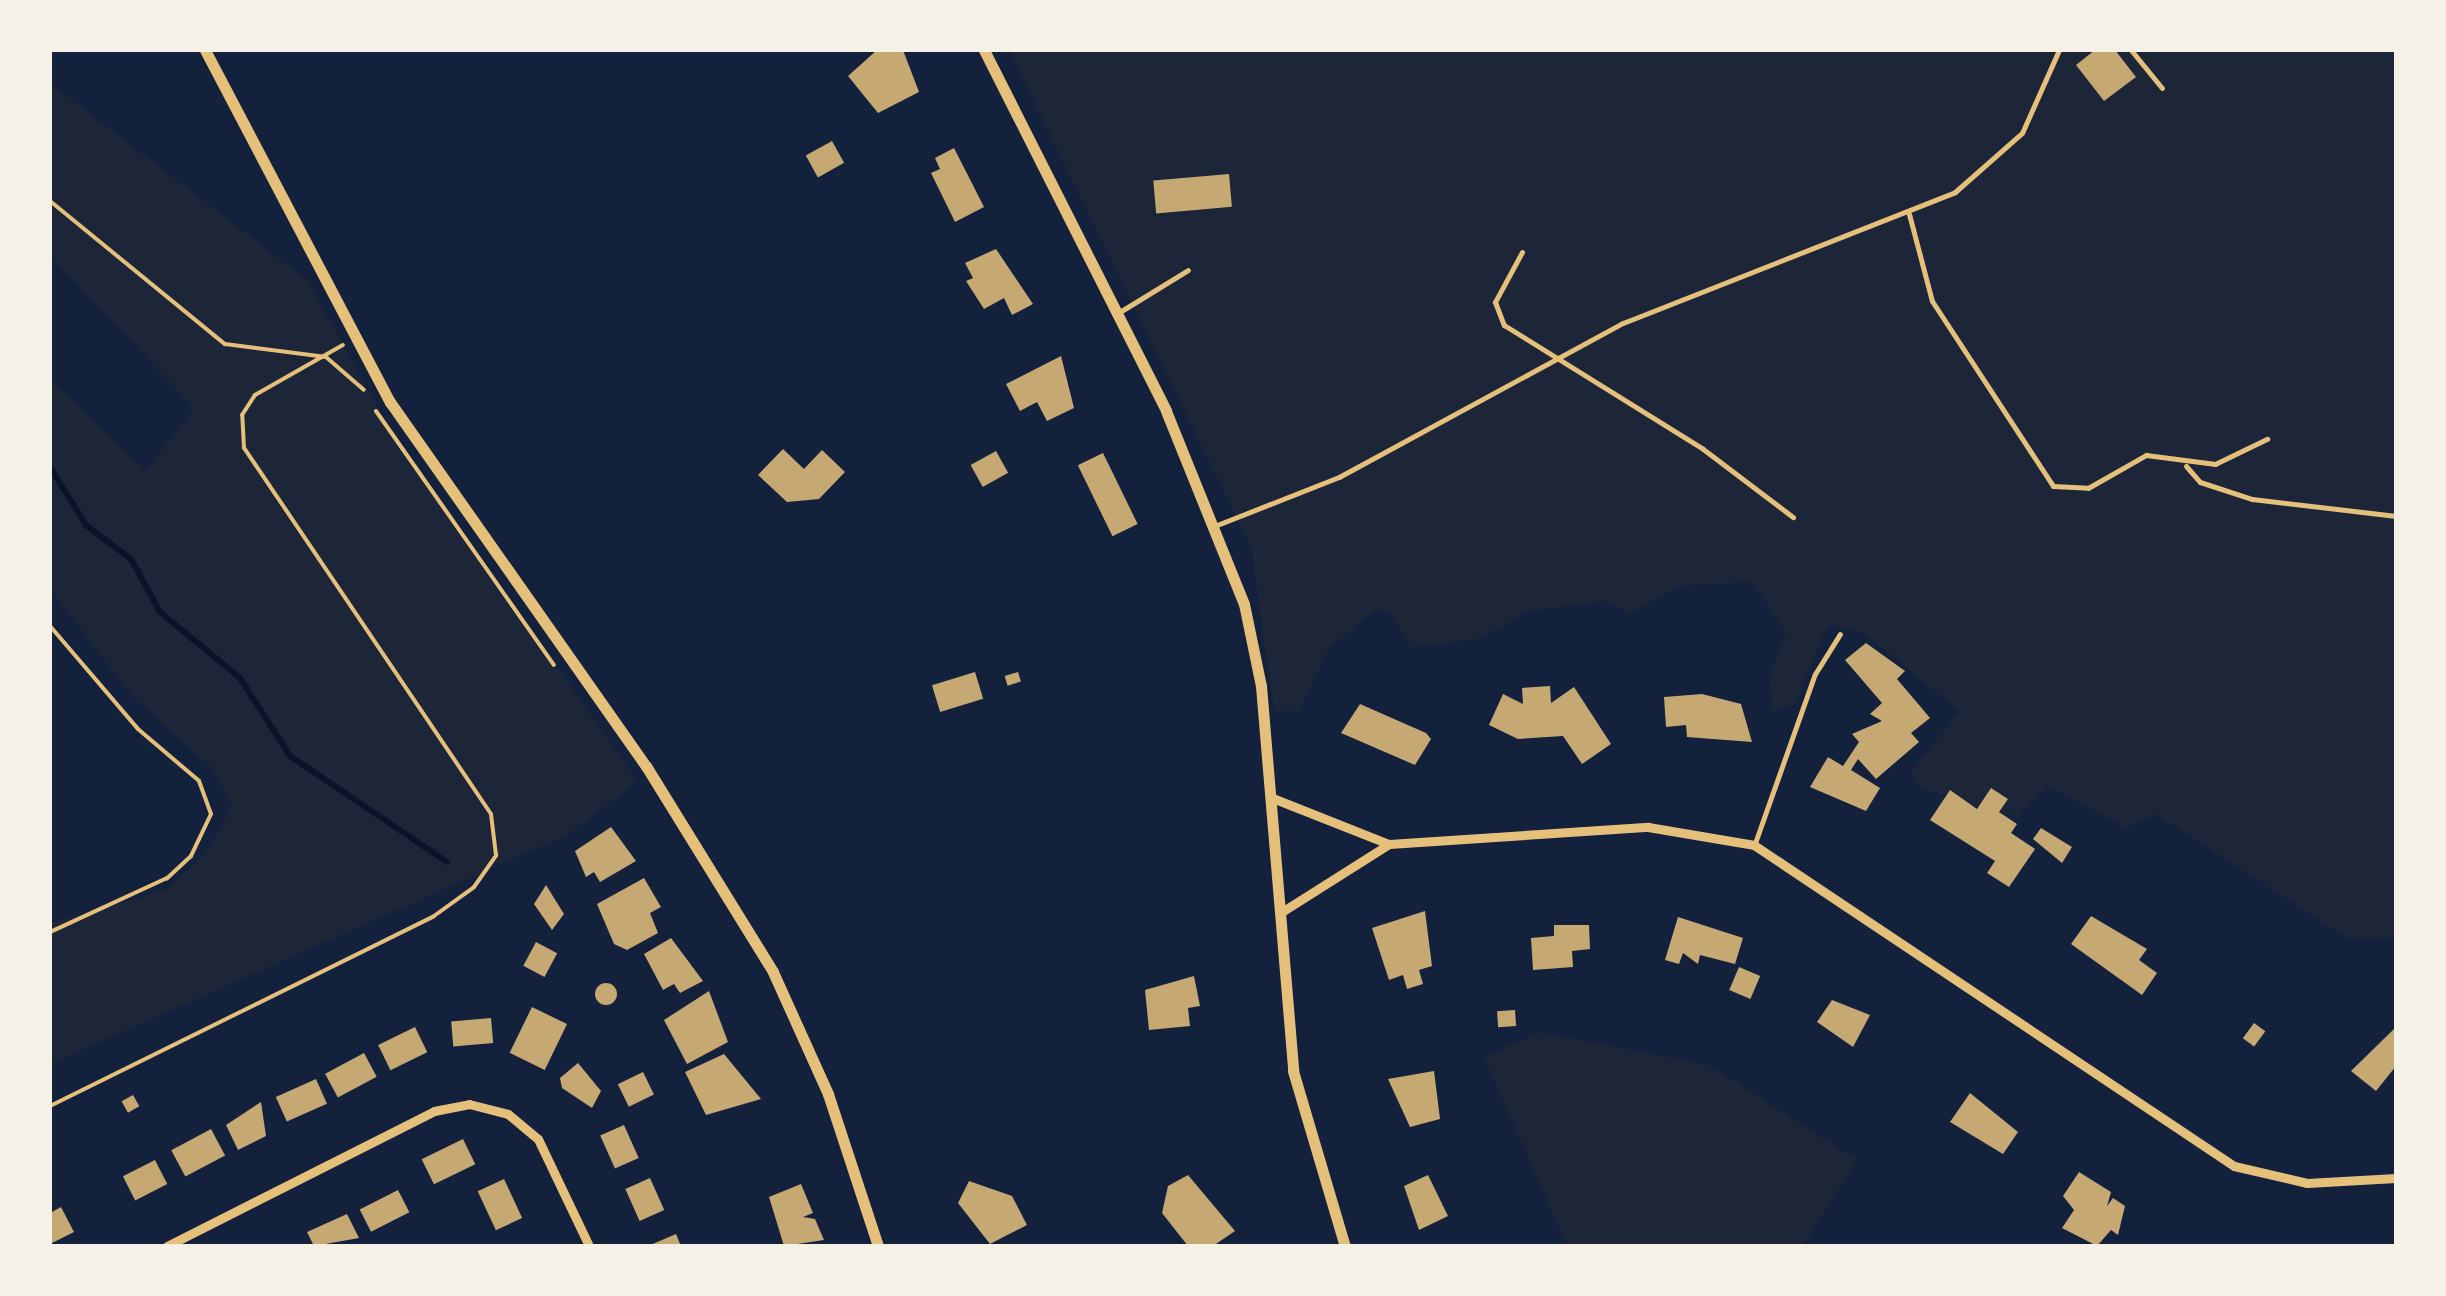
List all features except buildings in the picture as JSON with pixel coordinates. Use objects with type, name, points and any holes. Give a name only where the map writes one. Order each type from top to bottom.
[{"type":"street","points":[[206,50],[354,339],[747,927],[803,1032],[878,1246]]},
{"type":"street","points":[[984,50],[1217,524],[1254,646],[1300,1112],[1345,1246]]},
{"type":"street","points":[[1270,797],[1389,844],[1648,826],[1754,844],[2234,1166],[2307,1183],[2396,1178]]},
{"type":"street","points":[[1280,913],[1389,844]]},
{"type":"street","points":[[168,1246],[434,1111],[493,1108],[538,1139],[589,1246]]},
{"type":"lane","points":[[1217,524],[1324,485],[1552,357],[1661,306],[1910,214],[2006,151],[2035,114],[2059,50]]},
{"type":"lane","points":[[2131,50],[2162,88]]},
{"type":"lane","points":[[1910,214],[1932,301],[2053,486],[2088,488],[2134,457],[2184,464],[2228,461],[2268,438]]},
{"type":"lane","points":[[1522,252],[1494,308],[1552,357],[1793,517]]},
{"type":"lane","points":[[1117,314],[1188,270]]},
{"type":"lane","points":[[2184,464],[2200,482],[2252,500],[2396,516]]},
{"type":"lane","points":[[1754,844],[1816,674],[1840,634]]},
{"type":"path","points":[[50,200],[225,344],[326,356],[358,382],[567,681]]},
{"type":"path","points":[[50,1106],[434,916],[474,887],[496,855],[491,814],[244,448],[242,415],[255,395],[354,339]]},
{"type":"path","points":[[50,626],[138,729],[200,781],[211,814],[191,856],[167,878],[50,932]]},
{"type":"shaded area","points":[[1009,50],[2396,50],[2396,938],[2347,938],[2156,814],[2126,828],[2049,786],[2018,817],[1920,788],[1911,772],[1959,712],[1865,633],[1835,625],[1823,633],[1797,703],[1773,712],[1769,679],[1786,632],[1753,582],[1678,586],[1630,614],[1607,601],[1530,611],[1478,639],[1411,648],[1389,610],[1374,610],[1329,649],[1299,711],[1274,711],[1251,547]]},
{"type":"shaded area","points":[[50,83],[307,280],[393,435],[638,781],[569,834],[50,1064],[50,923],[166,890],[206,853],[232,806],[213,769],[134,698],[50,589],[50,379],[146,471],[194,408],[50,256]]},
{"type":"shaded area","points":[[1540,1032],[1709,1065],[1857,1160],[1803,1246],[1567,1246],[1484,1057]]},
{"type":"waterway","points":[[50,467],[86,525],[131,559],[160,612],[240,678],[290,756],[447,862]]}]
